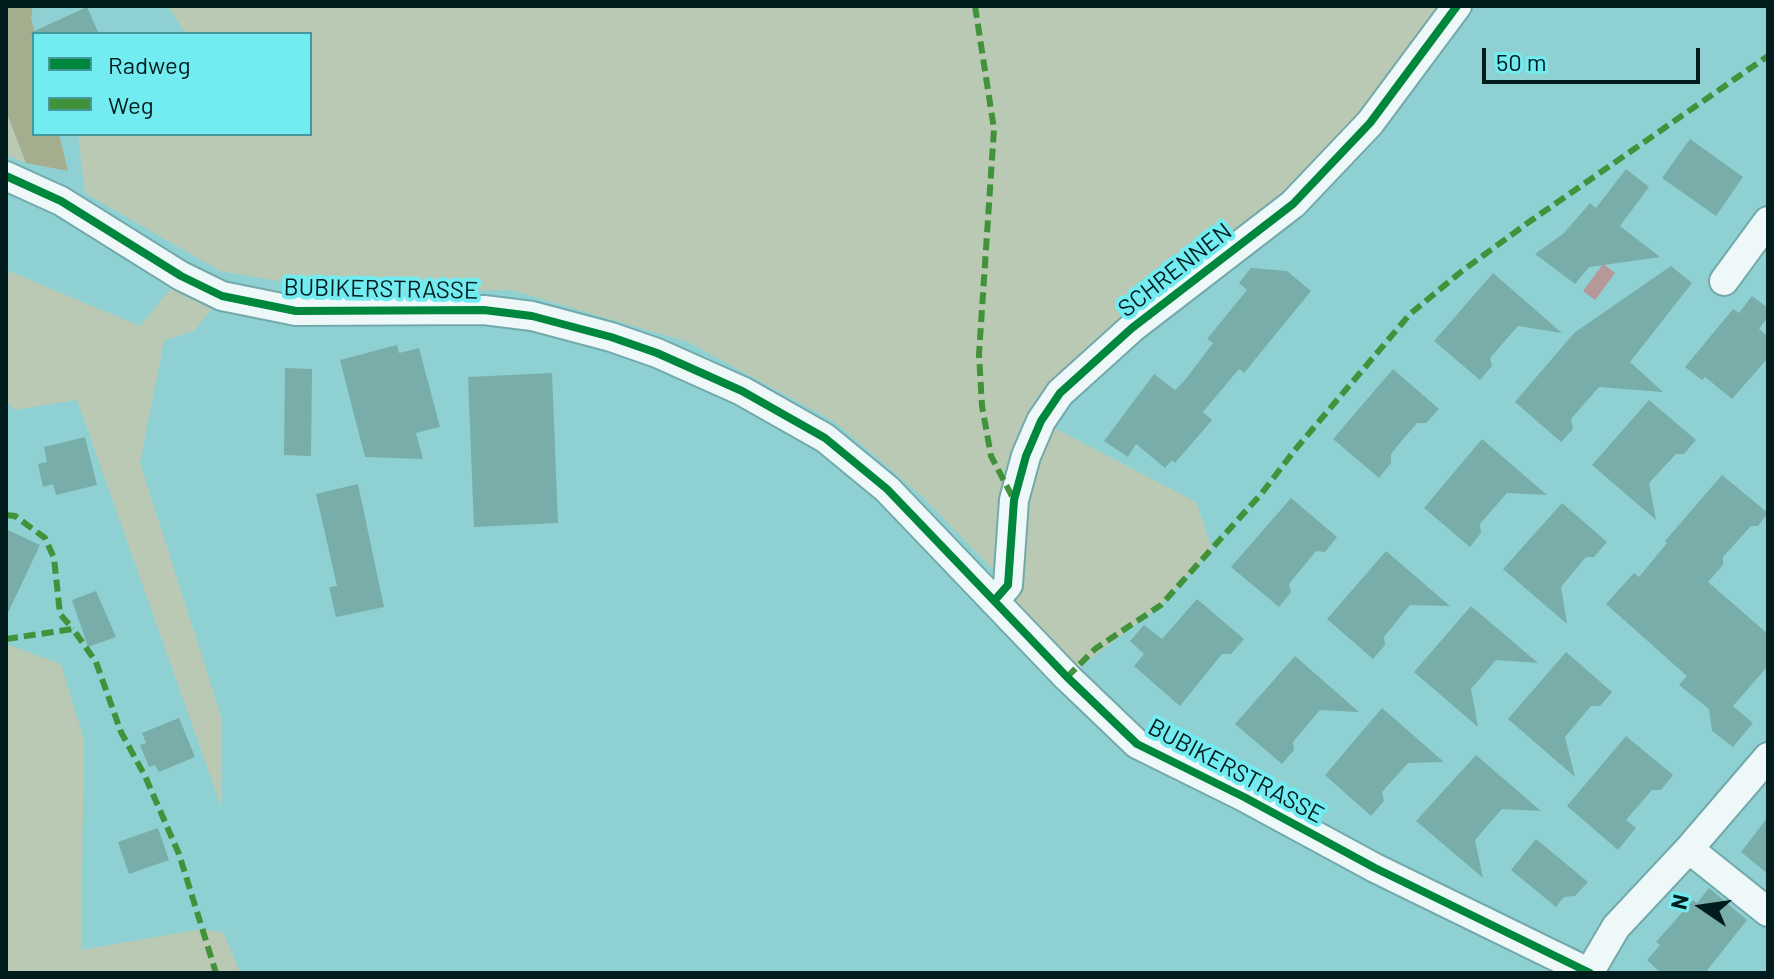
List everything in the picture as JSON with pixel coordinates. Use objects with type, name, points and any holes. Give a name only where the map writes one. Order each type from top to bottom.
[{"type":"street","name":"SCHRENNEN","points":[[994,601],[1008,585],[1014,500],[1026,456],[1041,421],[1060,393],[1132,328],[1293,204],[1370,123],[1457,6]]},
{"type":"street","name":"BUBIKERSTRASSE","points":[[6,176],[61,201],[181,276],[222,296],[296,311],[484,310],[532,316],[657,353],[742,391],[825,438],[887,489],[1067,677],[1137,744],[1244,797],[1375,868],[1590,973]]},
{"type":"street","points":[[1724,281],[1768,221]]},
{"type":"street","points":[[1590,973],[1616,927],[1689,849],[1768,757]]},
{"type":"street","points":[[1689,849],[1768,912]]},
{"type":"green space","points":[[6,6],[33,6],[32,136],[59,136],[68,171],[26,163],[6,111]]},
{"type":"green space","points":[[168,6],[1447,6],[1334,155],[1054,387],[997,574],[923,497],[835,422],[688,342],[511,290],[350,293],[220,271],[85,193],[78,136],[312,136],[312,32],[185,32]]},
{"type":"green space","points":[[6,111],[26,163],[6,155]]},
{"type":"green space","points":[[6,270],[140,326],[181,276],[222,296],[195,330],[164,341],[140,463],[222,719],[222,809],[77,400],[14,410],[6,400]]},
{"type":"green space","points":[[1041,421],[1196,502],[1212,548],[1161,605],[1067,677],[994,601]]},
{"type":"green space","points":[[6,644],[61,664],[84,740],[81,950],[202,929],[224,933],[240,973],[6,973]]},
{"type":"shaded area","points":[[1603,264],[1615,273],[1595,300],[1583,291]]},
{"type":"building","points":[[87,7],[98,32],[32,32]]},
{"type":"building","points":[[1690,139],[1743,177],[1716,216],[1662,178]]},
{"type":"building","points":[[1626,169],[1649,187],[1620,226],[1660,257],[1589,267],[1575,284],[1535,254],[1564,233],[1590,203],[1596,208]]},
{"type":"building","points":[[1671,266],[1692,283],[1630,362],[1663,392],[1599,387],[1571,419],[1573,429],[1561,442],[1515,402],[1574,333]]},
{"type":"building","points":[[1251,268],[1287,271],[1311,291],[1244,373],[1239,369],[1203,412],[1212,420],[1175,463],[1172,460],[1165,468],[1136,444],[1128,457],[1104,441],[1154,374],[1175,390],[1185,380],[1213,343],[1207,339],[1247,290],[1239,283]]},
{"type":"building","points":[[1493,273],[1562,333],[1518,326],[1490,358],[1492,366],[1480,380],[1434,341]]},
{"type":"building","points":[[1752,296],[1768,308],[1768,317],[1759,329],[1768,336],[1768,358],[1732,399],[1705,377],[1702,380],[1685,367],[1733,309],[1739,313]]},
{"type":"building","points":[[397,345],[399,353],[419,348],[440,427],[416,433],[423,459],[365,457],[340,360]]},
{"type":"building","points":[[285,368],[312,369],[311,456],[284,455]]},
{"type":"building","points":[[1393,369],[1439,409],[1426,423],[1417,423],[1391,454],[1391,463],[1379,478],[1333,439]]},
{"type":"building","points":[[552,373],[558,523],[474,527],[468,377]]},
{"type":"building","points":[[1649,400],[1696,440],[1684,454],[1676,454],[1649,483],[1656,520],[1592,465]]},
{"type":"building","points":[[85,437],[97,485],[56,495],[53,484],[43,487],[38,464],[47,462],[44,447]]},
{"type":"building","points":[[1482,439],[1547,495],[1507,493],[1480,524],[1481,533],[1470,547],[1424,508]]},
{"type":"building","points":[[1722,475],[1768,513],[1758,526],[1751,526],[1723,557],[1723,565],[1708,582],[1768,634],[1768,666],[1733,706],[1753,723],[1733,747],[1712,731],[1709,709],[1679,685],[1687,676],[1606,604],[1634,573],[1639,577],[1667,543],[1665,541]]},
{"type":"building","points":[[358,484],[384,607],[336,617],[329,587],[337,586],[316,494]]},
{"type":"building","points":[[1291,498],[1337,537],[1325,552],[1316,551],[1289,584],[1291,592],[1279,607],[1231,567]]},
{"type":"building","points":[[1562,503],[1607,542],[1594,557],[1586,557],[1561,587],[1567,624],[1503,569]]},
{"type":"building","points":[[6,529],[40,545],[6,617]]},
{"type":"building","points":[[1386,551],[1450,606],[1410,605],[1384,637],[1385,645],[1373,659],[1327,619]]},
{"type":"building","points":[[96,591],[116,637],[88,647],[72,600]]},
{"type":"building","points":[[1197,599],[1244,639],[1231,654],[1222,654],[1180,706],[1134,666],[1144,654],[1130,641],[1144,625],[1162,639]]},
{"type":"building","points":[[1471,606],[1538,663],[1496,660],[1471,689],[1478,727],[1414,672]]},
{"type":"building","points":[[1566,652],[1612,692],[1600,706],[1591,706],[1565,737],[1575,777],[1508,719]]},
{"type":"building","points":[[1295,656],[1359,712],[1320,710],[1293,742],[1294,750],[1282,764],[1235,724]]},
{"type":"building","points":[[1382,708],[1444,762],[1408,763],[1382,792],[1384,801],[1371,816],[1325,775]]},
{"type":"building","points":[[179,718],[195,757],[159,772],[155,765],[149,767],[140,745],[146,743],[142,733]]},
{"type":"building","points":[[1626,736],[1673,775],[1661,790],[1652,790],[1626,820],[1636,828],[1618,850],[1567,806]]},
{"type":"building","points":[[1476,755],[1541,811],[1502,809],[1475,840],[1483,878],[1416,821]]},
{"type":"building","points":[[1768,817],[1768,874],[1741,852]]},
{"type":"building","points":[[158,828],[169,860],[129,874],[118,842]]},
{"type":"building","points":[[1536,839],[1588,882],[1575,896],[1564,897],[1556,907],[1511,870]]},
{"type":"building","points":[[1709,888],[1747,920],[1705,973],[1661,973],[1647,960],[1660,945],[1656,942],[1693,900],[1697,903]]},
{"type":"marked path","points":[[975,6],[994,129],[979,354],[982,406],[991,456],[1014,500]]},
{"type":"marked path","points":[[1067,677],[1095,649],[1161,605],[1262,493],[1410,314],[1529,222],[1768,56]]},
{"type":"marked path","points":[[6,515],[15,516],[45,538],[54,558],[60,614],[73,629]]},
{"type":"marked path","points":[[6,639],[73,629],[96,662],[121,732],[145,776],[179,854],[216,973]]},
{"type":"cycle path","points":[[994,601],[1008,585],[1014,500],[1026,456],[1041,421],[1060,393],[1132,328],[1293,204],[1370,123],[1457,6]]},
{"type":"cycle path","points":[[6,176],[61,201],[181,276],[222,296],[296,311],[484,310],[532,316],[657,353],[742,391],[825,438],[887,489],[1067,677],[1137,744],[1244,797],[1375,868],[1590,973]]}]
